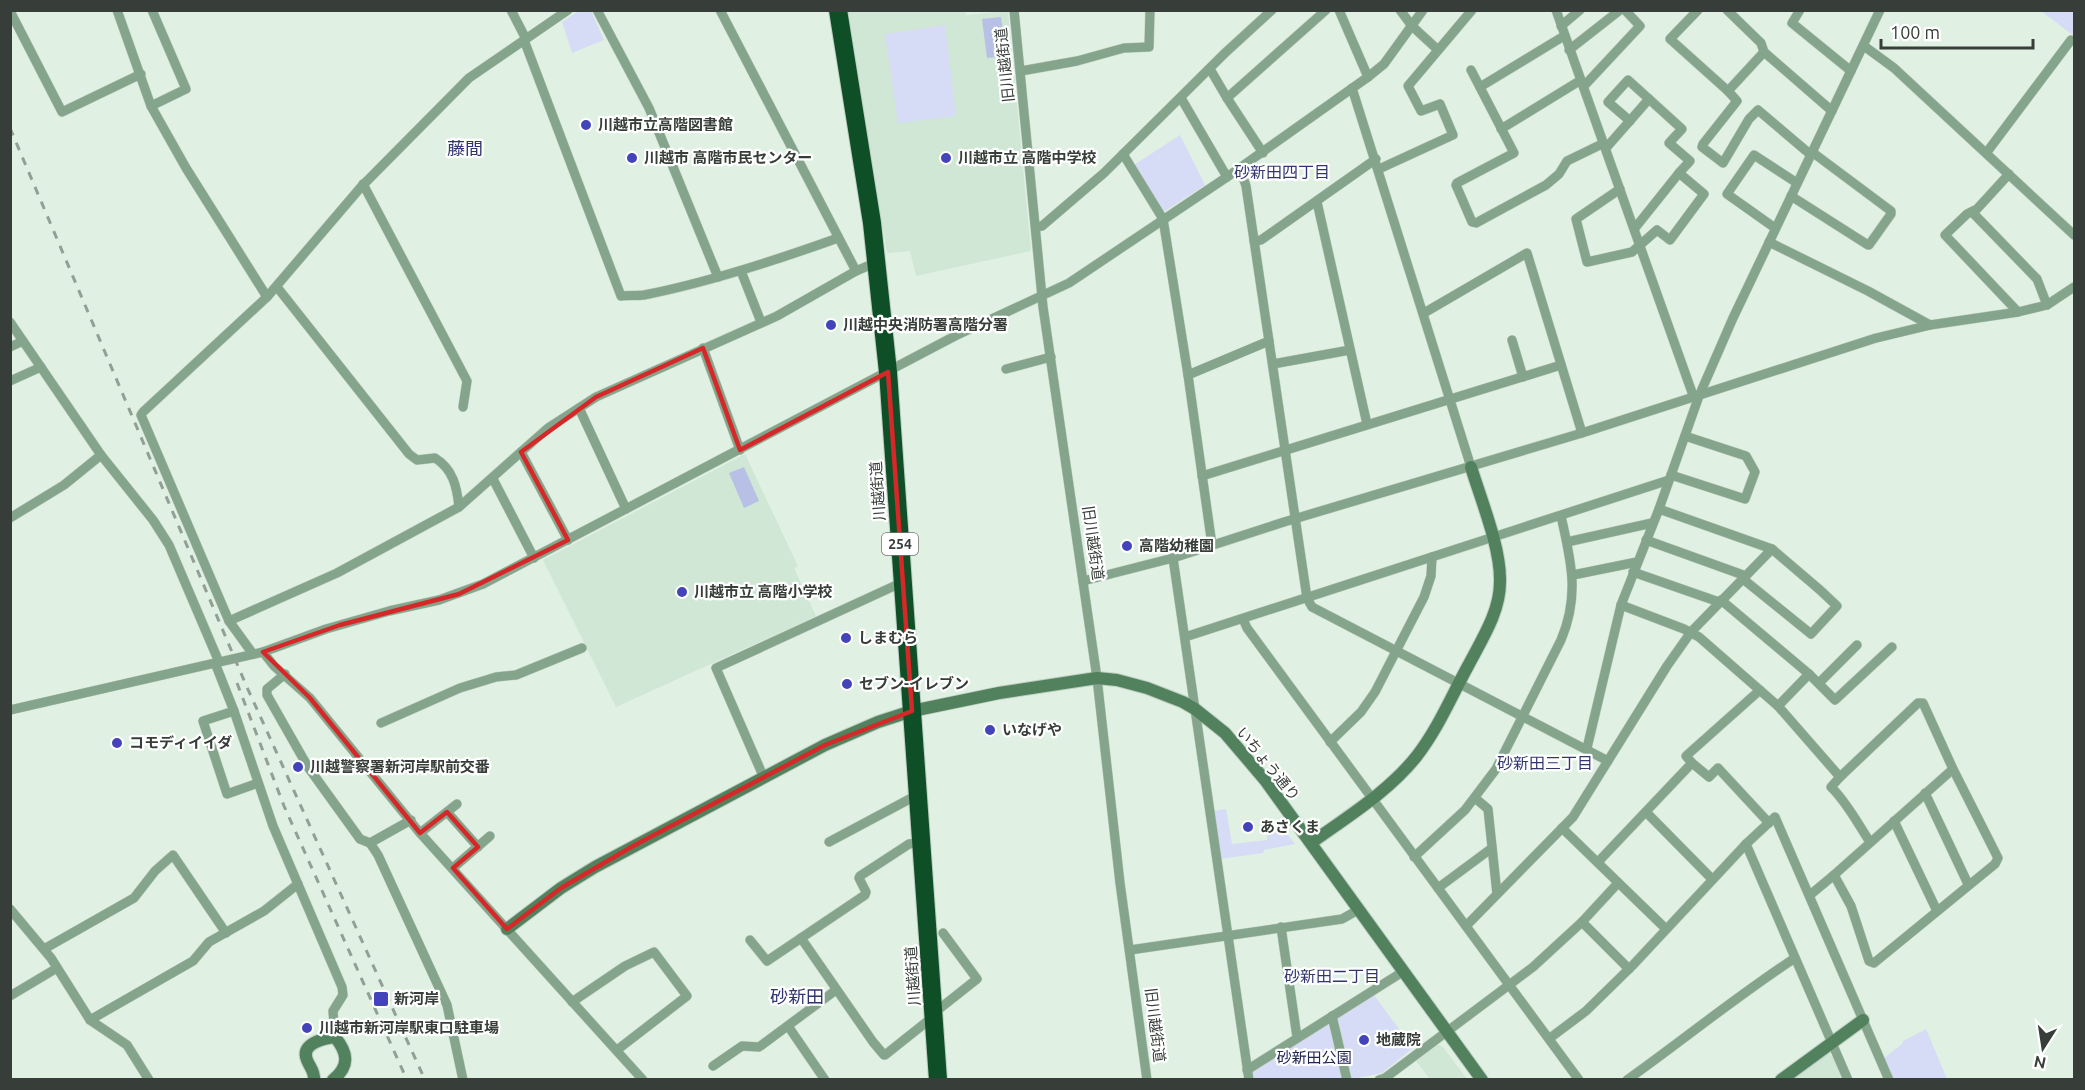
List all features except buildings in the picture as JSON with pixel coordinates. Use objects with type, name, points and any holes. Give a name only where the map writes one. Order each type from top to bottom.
[{"type":"highway","name":"川越街道","points":[[838,10],[877,262],[888,372],[938,1080]]},
{"type":"street","points":[[151,106],[186,90],[152,10]]},
{"type":"street","points":[[511,10],[525,39],[621,296],[640,296],[718,277],[838,238]]},
{"type":"street","points":[[568,10],[469,78],[363,184],[277,287],[141,415],[230,621],[258,653],[310,698],[420,833],[643,1080]]},
{"type":"street","points":[[597,10],[649,108],[718,277]]},
{"type":"street","points":[[720,10],[856,271]]},
{"type":"street","name":"旧川越街道","points":[[1014,10],[1042,295],[1097,678],[1120,883],[1147,1080]]},
{"type":"street","points":[[1021,71],[1077,61],[1124,48],[1149,47],[1150,10]]},
{"type":"street","points":[[1036,227],[1042,226],[1123,154],[1272,10]]},
{"type":"street","points":[[1227,98],[1326,10]]},
{"type":"street","points":[[1339,10],[1368,77]]},
{"type":"street","points":[[1400,10],[1412,26],[1437,50]]},
{"type":"street","points":[[10,710],[258,653],[340,625],[459,594],[483,584],[955,336],[1069,283],[1263,153],[1368,77],[1384,64],[1423,10]]},
{"type":"street","points":[[1254,241],[1261,240],[1377,164],[1453,135],[1440,104],[1421,111],[1408,86],[1472,10]]},
{"type":"street","points":[[1556,10],[1640,246],[1697,397]]},
{"type":"street","points":[[1561,26],[1580,10]]},
{"type":"street","points":[[1569,50],[1620,10]]},
{"type":"street","points":[[1501,129],[1583,83],[1640,26],[1625,10]]},
{"type":"street","points":[[1698,10],[1670,39],[1737,101],[1702,147],[1723,163],[1749,119],[1758,110],[1891,211],[1891,214],[1868,245],[1791,196]]},
{"type":"street","points":[[1800,10],[1792,23],[1851,71]]},
{"type":"street","points":[[1587,748],[1621,605],[1659,509],[1697,397],[1880,10]]},
{"type":"street","points":[[10,11],[62,112],[141,74]]},
{"type":"street","points":[[121,11],[151,106],[186,168],[267,297]]},
{"type":"street","points":[[1734,13],[1761,43],[1764,52],[1832,111]]},
{"type":"street","points":[[1480,87],[1564,36]]},
{"type":"street","points":[[1987,153],[2071,40]]},
{"type":"street","points":[[1864,46],[1894,68],[2074,235]]},
{"type":"street","points":[[1728,91],[1764,52]]},
{"type":"street","points":[[1210,69],[1263,153]]},
{"type":"street","points":[[1471,70],[1514,153],[1457,183],[1472,222],[1476,223],[1546,185],[1559,174],[1567,162],[1605,146],[1649,99]]},
{"type":"street","points":[[1630,121],[1608,102],[1628,80],[1682,129],[1669,143],[1690,161],[1635,228]]},
{"type":"street","points":[[1311,843],[1373,798],[1399,776],[1416,757],[1437,726],[1484,636],[1497,608],[1500,593],[1500,570],[1492,536],[1352,88]]},
{"type":"street","points":[[1181,98],[1227,177]]},
{"type":"street","points":[[1123,154],[1163,219],[1212,545]]},
{"type":"street","points":[[1775,228],[1727,194],[1754,155],[1797,183]]},
{"type":"street","points":[[1240,168],[1246,186],[1307,598],[1312,608],[1587,748],[1608,761]]},
{"type":"street","points":[[1620,189],[1575,219],[1587,262],[1632,252],[1657,230],[1670,240],[1704,196],[1679,173]]},
{"type":"street","points":[[2009,174],[1945,236],[2018,312]]},
{"type":"street","points":[[363,184],[467,381],[463,407]]},
{"type":"street","points":[[1317,202],[1367,424]]},
{"type":"street","points":[[1972,212],[2037,279],[2046,305]]},
{"type":"street","points":[[1769,242],[1868,291],[1929,325]]},
{"type":"street","points":[[1424,313],[1527,253],[1582,433]]},
{"type":"street","points":[[230,621],[338,573],[459,507],[548,428],[596,397],[761,322],[877,262]]},
{"type":"street","points":[[741,270],[761,322]]},
{"type":"street","points":[[277,287],[409,454],[417,460],[435,458],[442,464],[456,483],[459,507]]},
{"type":"street","points":[[1083,581],[1173,558],[1582,433],[1876,338],[1929,325],[2018,312],[2046,305],[2074,287]]},
{"type":"street","points":[[10,322],[101,454],[153,520],[169,545],[217,663],[273,826],[342,987],[343,996],[333,1011],[335,1037],[343,1047],[347,1060],[345,1066],[333,1080]]},
{"type":"street","points":[[1512,340],[1523,376]]},
{"type":"street","points":[[10,346],[23,341]]},
{"type":"street","points":[[1188,375],[1269,341]]},
{"type":"street","points":[[704,348],[740,450]]},
{"type":"street","points":[[1272,364],[1350,350]]},
{"type":"street","points":[[1006,369],[1051,357]]},
{"type":"street","points":[[1202,476],[1561,365]]},
{"type":"street","points":[[10,381],[41,367]]},
{"type":"street","points":[[579,408],[626,509]]},
{"type":"street","points":[[1185,637],[1492,536],[1562,516],[1670,478],[1745,499],[1755,472],[1746,456],[1685,436]]},
{"type":"street","points":[[521,452],[568,540]]},
{"type":"street","points":[[10,518],[64,485],[101,454]]},
{"type":"street","points":[[493,479],[534,558]]},
{"type":"street","points":[[1646,540],[1745,577],[1811,634],[1837,606],[1772,549],[1659,509]]},
{"type":"street","points":[[1414,857],[1455,821],[1496,769],[1564,632],[1573,575],[1562,516]]},
{"type":"street","points":[[1567,542],[1652,523]]},
{"type":"street","points":[[1466,926],[1573,817],[1667,666],[1691,632],[1772,549]]},
{"type":"street","points":[[1330,742],[1368,704],[1427,588],[1431,576],[1432,557]]},
{"type":"street","points":[[1173,558],[1248,1075],[1297,1037],[1404,971]]},
{"type":"street","points":[[1573,575],[1637,562]]},
{"type":"street","points":[[1633,573],[1720,601],[1809,674],[1835,700],[1892,647]]},
{"type":"street","points":[[764,778],[716,668],[903,582]]},
{"type":"street","points":[[1621,605],[1691,632],[1778,706],[1840,777]]},
{"type":"street","points":[[1243,619],[1247,628],[1330,742],[1579,1080]]},
{"type":"street","points":[[1819,683],[1857,645]]},
{"type":"street","points":[[381,723],[460,688],[496,677],[516,675],[582,648]]},
{"type":"street","points":[[285,674],[267,689],[267,695],[308,767],[360,839],[370,843],[378,855],[447,1005],[463,1080]]},
{"type":"street","points":[[1778,706],[1809,674]]},
{"type":"street","name":"いちょう通り","points":[[507,929],[561,888],[595,867],[825,745],[878,722],[912,711],[999,693],[1097,678],[1117,680],[1147,688],[1195,709],[1225,733],[1265,780],[1482,1080]]},
{"type":"street","points":[[1760,690],[1736,714],[1686,756],[1709,777],[1718,768],[1768,823]]},
{"type":"street","points":[[1834,875],[1851,906],[1869,961],[1874,963],[1995,864],[1998,858],[1923,703],[1917,704],[1840,777],[1832,788],[1842,797],[1845,806],[1870,842]]},
{"type":"street","points":[[234,711],[204,721],[227,794],[258,783]]},
{"type":"street","points":[[1598,862],[1692,763]]},
{"type":"street","points":[[1810,895],[1953,769]]},
{"type":"street","points":[[1925,793],[1968,884]]},
{"type":"street","points":[[829,842],[919,794]]},
{"type":"street","points":[[1475,798],[1488,809],[1497,894]]},
{"type":"street","points":[[420,833],[457,804]]},
{"type":"street","points":[[447,812],[478,847]]},
{"type":"street","points":[[1646,812],[1712,879]]},
{"type":"street","points":[[1550,1038],[1586,1011],[1629,969],[1712,879],[1775,817],[1889,1080]]},
{"type":"street","points":[[370,843],[411,820]]},
{"type":"street","points":[[1894,821],[1937,911]]},
{"type":"street","points":[[1562,828],[1665,928]]},
{"type":"street","points":[[453,868],[490,836]]},
{"type":"street","points":[[750,940],[767,961],[866,895],[859,879],[860,876],[909,844],[922,842]]},
{"type":"street","points":[[1746,844],[1848,1080]]},
{"type":"street","points":[[1438,888],[1492,848]]},
{"type":"street","points":[[44,949],[134,898],[155,871],[173,855],[226,933]]},
{"type":"street","points":[[1383,1079],[1533,967],[1582,922],[1618,883]]},
{"type":"street","points":[[90,1020],[193,961],[209,942],[264,911],[298,884]]},
{"type":"street","points":[[10,909],[44,949],[90,1020],[127,1045],[149,1080]]},
{"type":"street","points":[[1130,950],[1342,919],[1358,910]]},
{"type":"street","points":[[1582,922],[1629,969]]},
{"type":"street","points":[[1281,927],[1297,1037]]},
{"type":"street","points":[[801,938],[873,1042],[885,1055],[977,979],[943,933]]},
{"type":"street","points":[[572,1002],[625,966],[654,952],[687,996],[617,1050]]},
{"type":"street","points":[[1627,1080],[1682,1041],[1735,999],[1795,958]]},
{"type":"street","points":[[10,996],[57,968]]},
{"type":"street","points":[[713,1066],[742,1046],[759,1047],[836,990]]},
{"type":"street","points":[[1332,1016],[1347,1080]]},
{"type":"street","points":[[1781,1080],[1863,1020]]},
{"type":"street","points":[[788,1026],[825,1080]]},
{"type":"street","points":[[314,1080],[315,1073],[306,1057],[307,1052],[315,1042],[335,1037]]},
{"type":"highlighted area","points":[[703,348],[740,450],[888,372],[912,711],[825,745],[633,846],[561,888],[507,929],[453,868],[478,847],[447,812],[420,833],[310,698],[263,652],[340,625],[459,594],[568,540],[521,452],[596,397]]},
{"type":"shaded area","name":"川越市立 高階中学校","points":[[965,10],[966,15],[1008,11],[1031,251],[916,276],[910,251],[887,253],[846,11]]},
{"type":"shaded area","points":[[1001,17],[1006,56],[987,58],[982,19]]},
{"type":"shaded area","name":"川越市立 高階小学校","points":[[745,454],[798,566],[794,568],[816,616],[616,707],[543,560]]},
{"type":"shaded area","points":[[744,467],[759,501],[744,508],[729,473]]},
{"type":"shaded area","points":[[1438,1045],[1442,1046],[1467,1079],[1430,1079],[1416,1061]]},
{"type":"shaded area","points":[[1829,1053],[1837,1063],[1844,1080],[1791,1080]]},
{"type":"green space","points":[[579,11],[591,11],[604,40],[572,53],[562,22]]},
{"type":"green space","points":[[2041,11],[2074,11],[2074,36]]},
{"type":"green space","points":[[945,25],[956,116],[898,123],[885,34]]},
{"type":"green space","points":[[1180,135],[1205,185],[1165,211],[1161,211],[1134,165]]},
{"type":"green space","points":[[1226,809],[1232,844],[1267,840],[1267,826],[1272,823],[1278,828],[1282,827],[1295,844],[1264,850],[1263,853],[1220,859],[1213,811]]},
{"type":"green space","points":[[1374,995],[1413,1048],[1382,1073],[1352,1079],[1349,1078],[1337,1017]]},
{"type":"green space","name":"砂新田公園","points":[[1327,1023],[1342,1079],[1253,1079],[1252,1071]]},
{"type":"green space","points":[[1926,1029],[1947,1079],[1893,1079],[1884,1058],[1903,1041]]},
{"type":"railway","points":[[10,128],[246,685],[425,1080]]},
{"type":"railway","points":[[237,683],[284,806],[407,1080]]},
{"type":"place","name":"川越市立高階図書館","points":[[586,125]]},
{"type":"place","name":"川越市 高階市民センター","points":[[632,158]]},
{"type":"place","name":"川越市立 高階中学校","points":[[946,158]]},
{"type":"place","name":"川越中央消防署高階分署","points":[[831,325]]},
{"type":"place","name":"高階幼稚園","points":[[1127,546]]},
{"type":"place","name":"川越市立 高階小学校","points":[[682,592]]},
{"type":"place","name":"しまむら","points":[[846,638]]},
{"type":"place","name":"セブン-イレブン","points":[[847,684]]},
{"type":"place","name":"いなげや","points":[[990,730]]},
{"type":"place","name":"コモディイイダ","points":[[117,743]]},
{"type":"place","name":"川越警察署新河岸駅前交番","points":[[298,767]]},
{"type":"place","name":"あさくま","points":[[1248,827]]},
{"type":"place","name":"新河岸","points":[[381,999]]},
{"type":"place","name":"川越市新河岸駅東口駐車場","points":[[307,1028]]},
{"type":"place","name":"地蔵院","points":[[1364,1040]]},
{"type":"district","name":"藤間","points":[[465,149]]},
{"type":"district","name":"砂新田四丁目","points":[[1282,172]]},
{"type":"district","name":"砂新田三丁目","points":[[1545,763]]},
{"type":"district","name":"砂新田二丁目","points":[[1332,976]]},
{"type":"district","name":"砂新田","points":[[797,997]]}]
